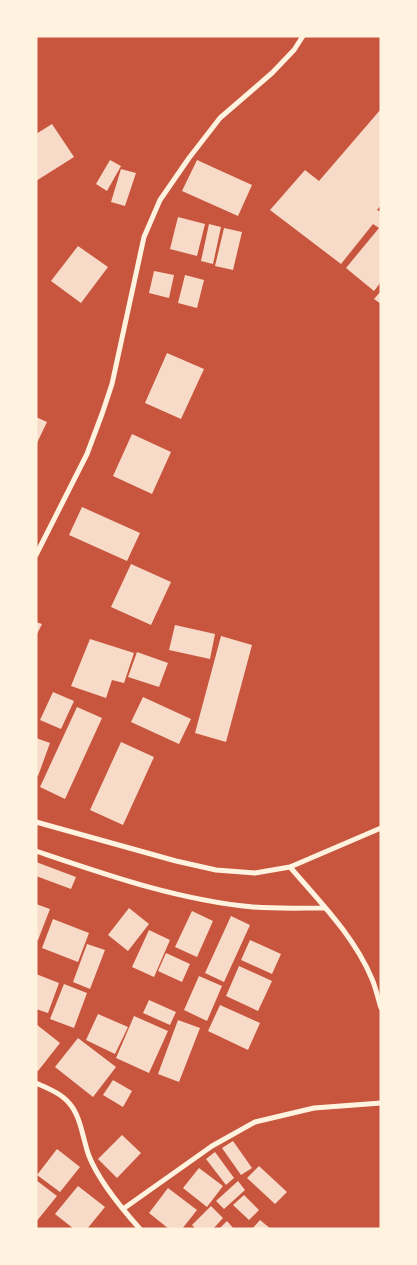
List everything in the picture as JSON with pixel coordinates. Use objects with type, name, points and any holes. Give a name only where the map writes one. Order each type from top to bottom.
[{"type":"street","points":[[36,555],[87,454],[102,414],[112,384],[144,237],[160,200],[220,118],[272,73],[294,50],[304,36]]},
{"type":"street","points":[[36,830],[38,823],[176,861],[216,870],[255,873],[290,868],[381,828]]},
{"type":"street","points":[[36,851],[139,885],[197,899],[254,907],[325,908]]},
{"type":"street","points":[[290,868],[337,921],[357,950],[372,979],[381,1008]]},
{"type":"street","points":[[36,1083],[64,1098],[70,1104],[80,1126],[89,1158],[123,1209],[140,1229]]},
{"type":"street","points":[[123,1209],[212,1146],[255,1122],[314,1108],[381,1103]]},
{"type":"building","points":[[381,109],[381,205],[377,210],[381,212],[381,282],[374,291],[346,268],[379,228],[373,224],[341,264],[270,210],[305,170],[319,181]]},
{"type":"building","points":[[52,124],[74,157],[36,181],[36,134]]},
{"type":"building","points":[[110,160],[121,166],[107,191],[96,184]]},
{"type":"building","points":[[197,160],[252,185],[238,216],[182,191]]},
{"type":"building","points":[[121,169],[136,173],[125,206],[111,202]]},
{"type":"building","points":[[178,217],[205,224],[197,256],[170,249]]},
{"type":"building","points":[[209,224],[221,227],[213,264],[201,261]]},
{"type":"building","points":[[224,228],[242,232],[233,270],[215,266]]},
{"type":"building","points":[[78,246],[108,267],[81,303],[51,281]]},
{"type":"building","points":[[154,271],[174,275],[169,298],[149,293]]},
{"type":"building","points":[[185,275],[204,280],[197,308],[178,303]]},
{"type":"building","points":[[381,291],[381,304],[374,299]]},
{"type":"building","points":[[167,353],[204,369],[181,419],[145,403]]},
{"type":"building","points":[[36,417],[47,422],[36,445]]},
{"type":"building","points":[[132,434],[171,452],[152,494],[113,476]]},
{"type":"building","points":[[82,507],[140,533],[127,561],[69,535]]},
{"type":"building","points":[[131,564],[171,582],[151,625],[111,607]]},
{"type":"building","points":[[36,622],[42,624],[36,636]]},
{"type":"building","points":[[175,625],[215,634],[210,659],[169,650]]},
{"type":"building","points":[[221,636],[252,645],[226,742],[195,733]]},
{"type":"building","points":[[90,639],[134,653],[124,683],[112,680],[106,698],[71,686]]},
{"type":"building","points":[[137,652],[168,663],[159,687],[128,677]]},
{"type":"building","points":[[53,692],[74,701],[61,729],[40,720]]},
{"type":"building","points":[[143,697],[191,719],[179,744],[131,722]]},
{"type":"building","points":[[77,707],[102,718],[65,799],[40,787]]},
{"type":"building","points":[[36,738],[50,743],[38,776],[36,775]]},
{"type":"building","points":[[121,742],[154,757],[123,825],[90,810]]},
{"type":"building","points":[[36,862],[76,877],[71,889],[36,876]]},
{"type":"building","points":[[36,904],[50,909],[38,940],[36,940]]},
{"type":"building","points":[[129,908],[149,924],[128,951],[108,935]]},
{"type":"building","points":[[192,911],[213,921],[197,957],[175,947]]},
{"type":"building","points":[[231,916],[250,925],[224,982],[205,973]]},
{"type":"building","points":[[53,919],[89,933],[78,962],[42,948]]},
{"type":"building","points":[[149,930],[170,940],[154,977],[132,967]]},
{"type":"building","points":[[250,940],[281,954],[272,974],[241,960]]},
{"type":"building","points":[[87,944],[105,950],[90,989],[73,982]]},
{"type":"building","points":[[166,953],[190,964],[182,982],[158,971]]},
{"type":"building","points":[[239,966],[272,981],[258,1011],[226,996]]},
{"type":"building","points":[[36,974],[59,983],[48,1013],[36,1009]]},
{"type":"building","points":[[199,976],[222,986],[207,1021],[184,1010]]},
{"type":"building","points":[[64,984],[87,993],[74,1028],[50,1019]]},
{"type":"building","points":[[149,1000],[176,1012],[170,1025],[143,1013]]},
{"type":"building","points":[[220,1005],[260,1023],[248,1050],[208,1031]]},
{"type":"building","points":[[98,1014],[128,1027],[115,1054],[86,1040]]},
{"type":"building","points":[[134,1016],[168,1031],[149,1073],[116,1058]]},
{"type":"building","points":[[178,1020],[200,1028],[179,1082],[158,1074]]},
{"type":"building","points":[[36,1024],[60,1043],[38,1071],[36,1070]]},
{"type":"building","points":[[78,1038],[116,1067],[93,1097],[55,1067]]},
{"type":"building","points":[[113,1080],[132,1091],[123,1107],[103,1095]]},
{"type":"building","points":[[122,1135],[141,1153],[117,1178],[98,1159]]},
{"type":"building","points":[[233,1141],[252,1168],[241,1175],[222,1148]]},
{"type":"building","points":[[57,1149],[80,1167],[60,1192],[37,1175]]},
{"type":"building","points":[[215,1152],[234,1178],[226,1185],[206,1159]]},
{"type":"building","points":[[259,1166],[287,1192],[275,1204],[247,1178]]},
{"type":"building","points":[[199,1168],[223,1186],[207,1207],[183,1188]]},
{"type":"building","points":[[36,1180],[57,1196],[36,1222]]},
{"type":"building","points":[[238,1181],[245,1190],[224,1209],[216,1201]]},
{"type":"building","points":[[78,1186],[105,1207],[87,1229],[74,1229],[55,1214]]},
{"type":"building","points":[[168,1188],[197,1210],[182,1229],[169,1229],[149,1213]]},
{"type":"building","points":[[244,1195],[259,1210],[249,1220],[233,1205]]},
{"type":"building","points":[[211,1206],[223,1218],[213,1229],[196,1229],[192,1225]]},
{"type":"building","points":[[260,1220],[271,1229],[252,1229]]},
{"type":"building","points":[[227,1221],[234,1229],[219,1229]]}]
